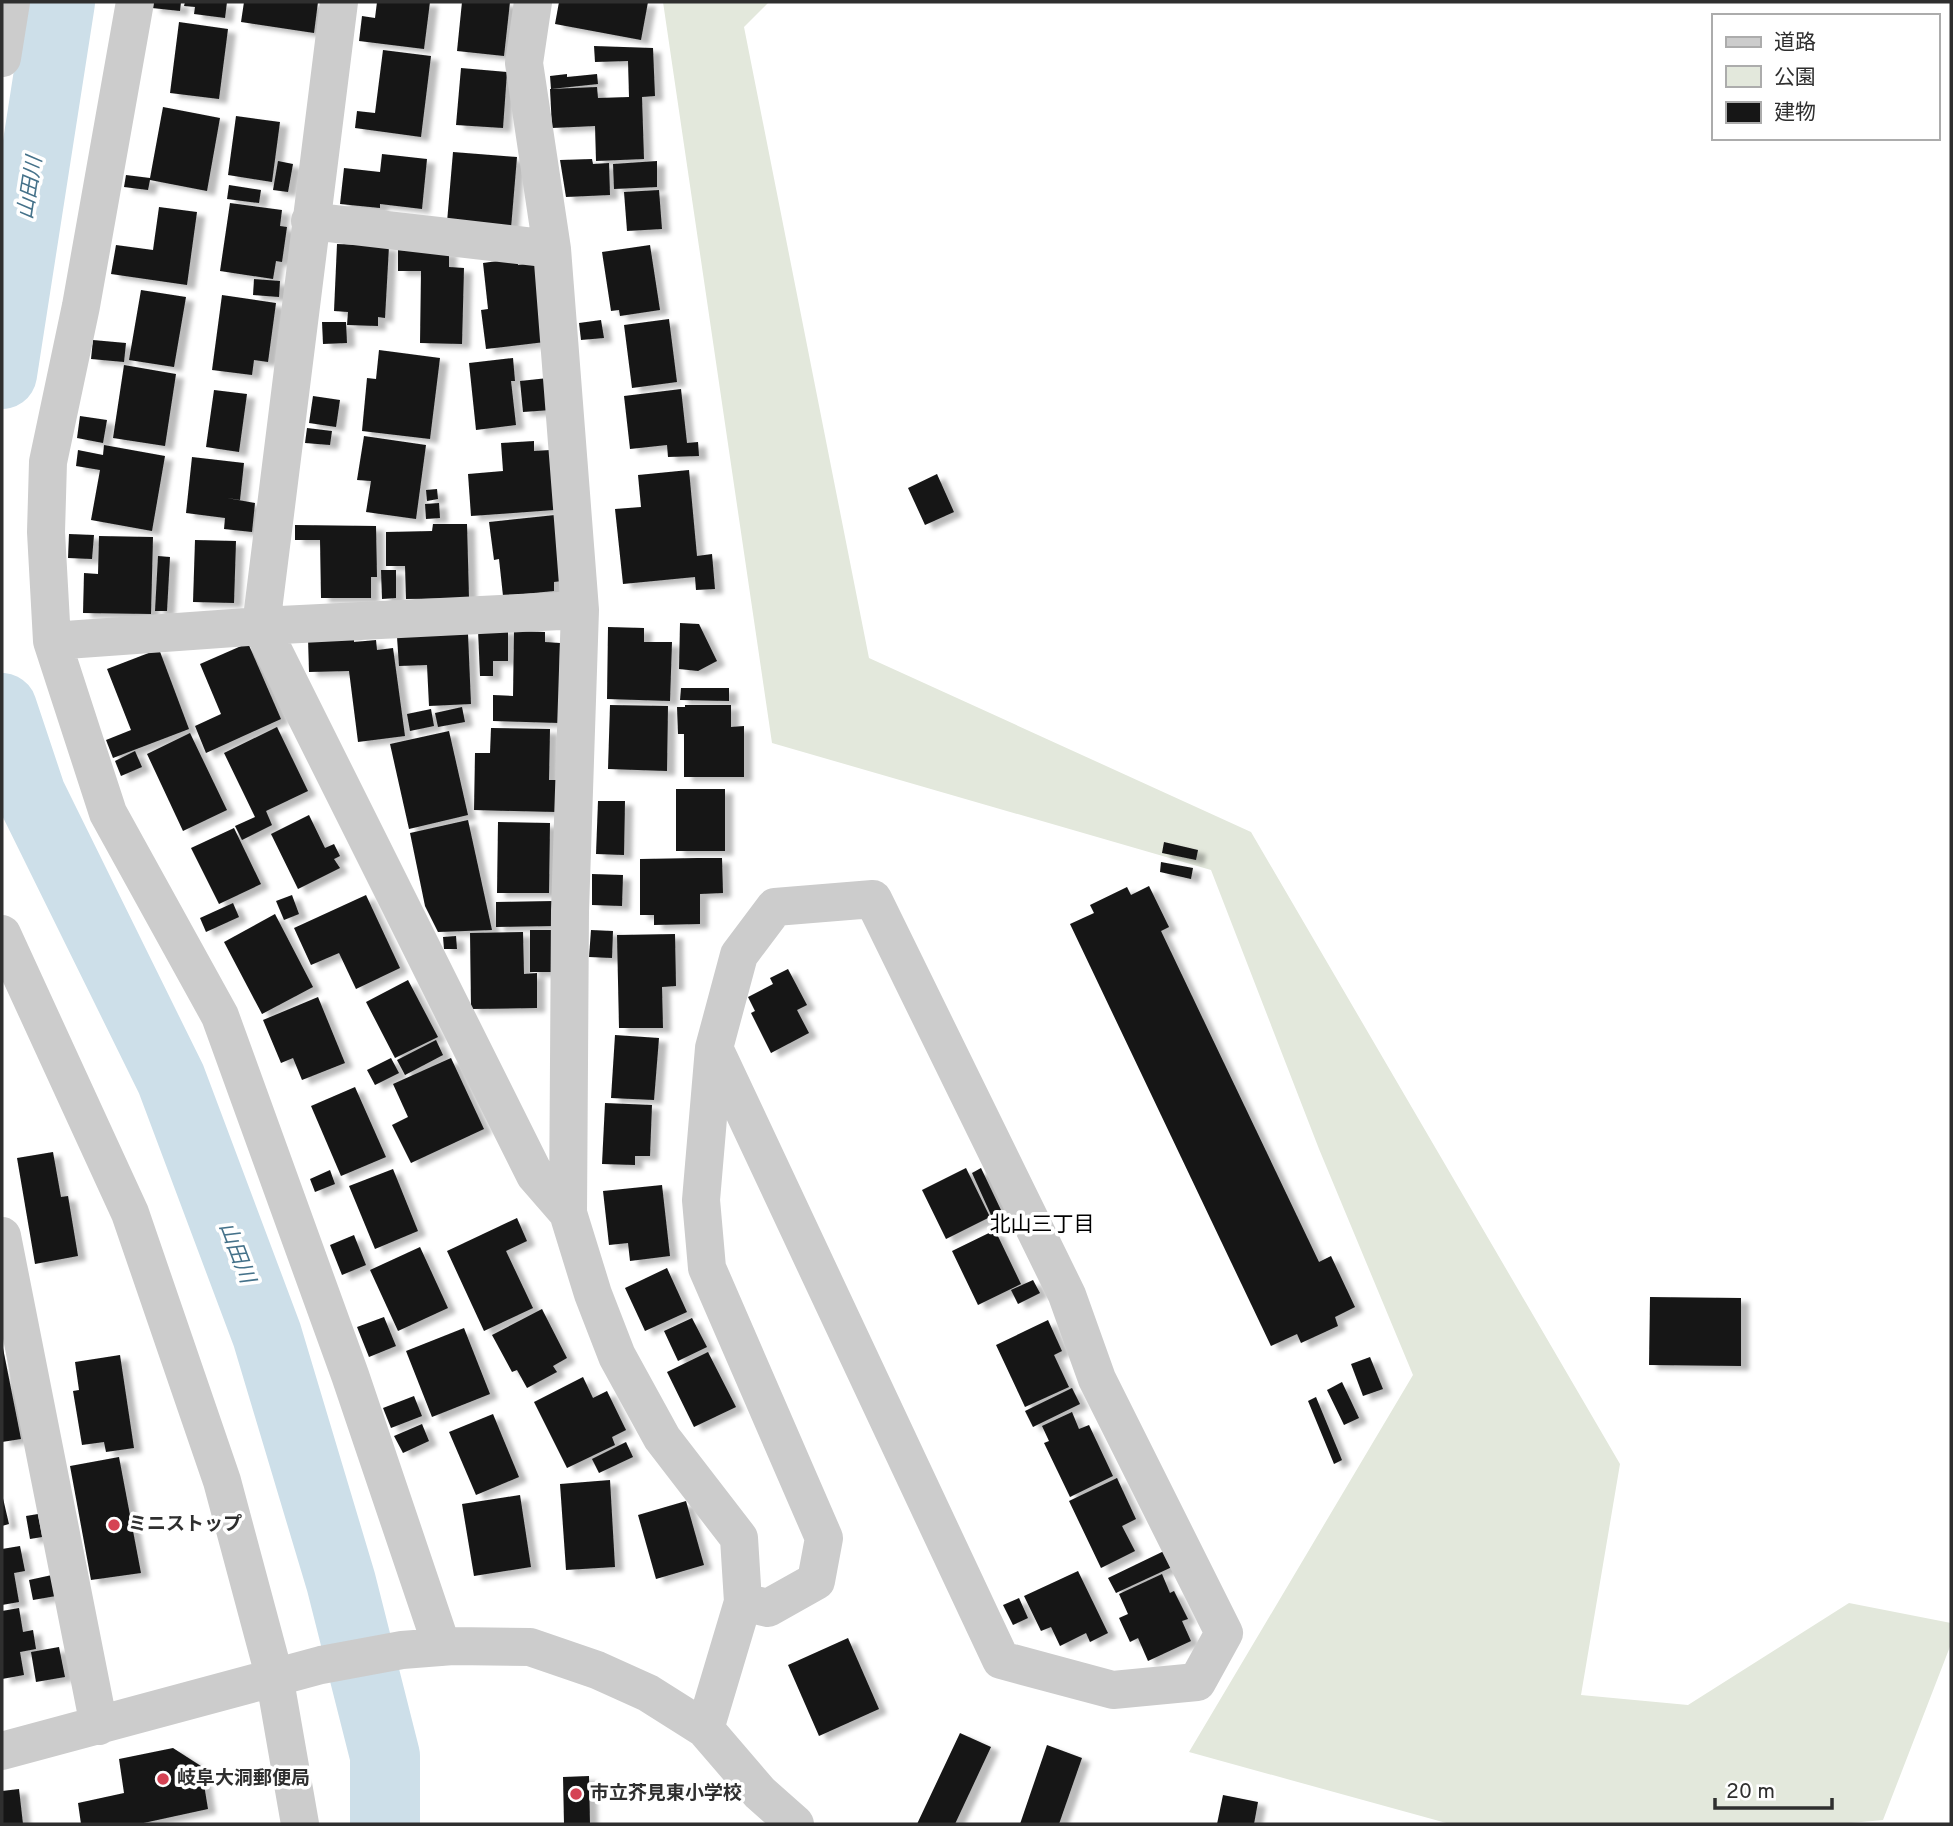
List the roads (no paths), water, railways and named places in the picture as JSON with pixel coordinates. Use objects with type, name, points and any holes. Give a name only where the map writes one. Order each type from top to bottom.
[{"type":"street","points":[[2,58],[11,2]]},
{"type":"street","points":[[135,2],[81,306],[48,462],[46,532],[52,641],[108,813],[220,1016],[350,1375],[442,1647]]},
{"type":"street","points":[[339,2],[261,626],[535,1175],[568,1213]]},
{"type":"street","points":[[533,2],[524,63],[552,249],[580,610],[570,911],[568,1213],[593,1294],[617,1356],[662,1438],[739,1538],[743,1602],[705,1729]]},
{"type":"street","points":[[310,221],[552,249]]},
{"type":"street","points":[[52,641],[261,626],[580,610]]},
{"type":"street","points":[[714,1048],[1001,1660],[1113,1690],[1197,1682],[1224,1633],[1097,1380],[1067,1295],[873,899],[775,907],[739,955],[714,1048],[701,1199],[707,1268],[824,1538],[816,1581],[768,1608],[743,1602]]},
{"type":"street","points":[[3,941],[130,1213],[222,1481],[274,1675],[300,1824]]},
{"type":"street","points":[[2,1236],[99,1726]]},
{"type":"street","points":[[2,1751],[274,1675],[321,1665],[402,1650],[530,1647],[597,1670],[648,1693],[705,1729],[760,1793],[795,1824]]},
{"type":"waterway","name":"山田川","points":[[2,374],[60,2]]},
{"type":"waterway","name":"山田川","points":[[2,708],[31,795],[171,1079],[267,1335],[341,1582],[385,1756],[385,1824]]},
{"type":"place","name":"ミニストップ","points":[[114,1525]]},
{"type":"place","name":"岐阜大洞郵便局","points":[[163,1779]]},
{"type":"place","name":"市立芥見東小学校","points":[[576,1794]]},
{"type":"district","name":"北山三丁目","points":[[1042,1225]]}]
